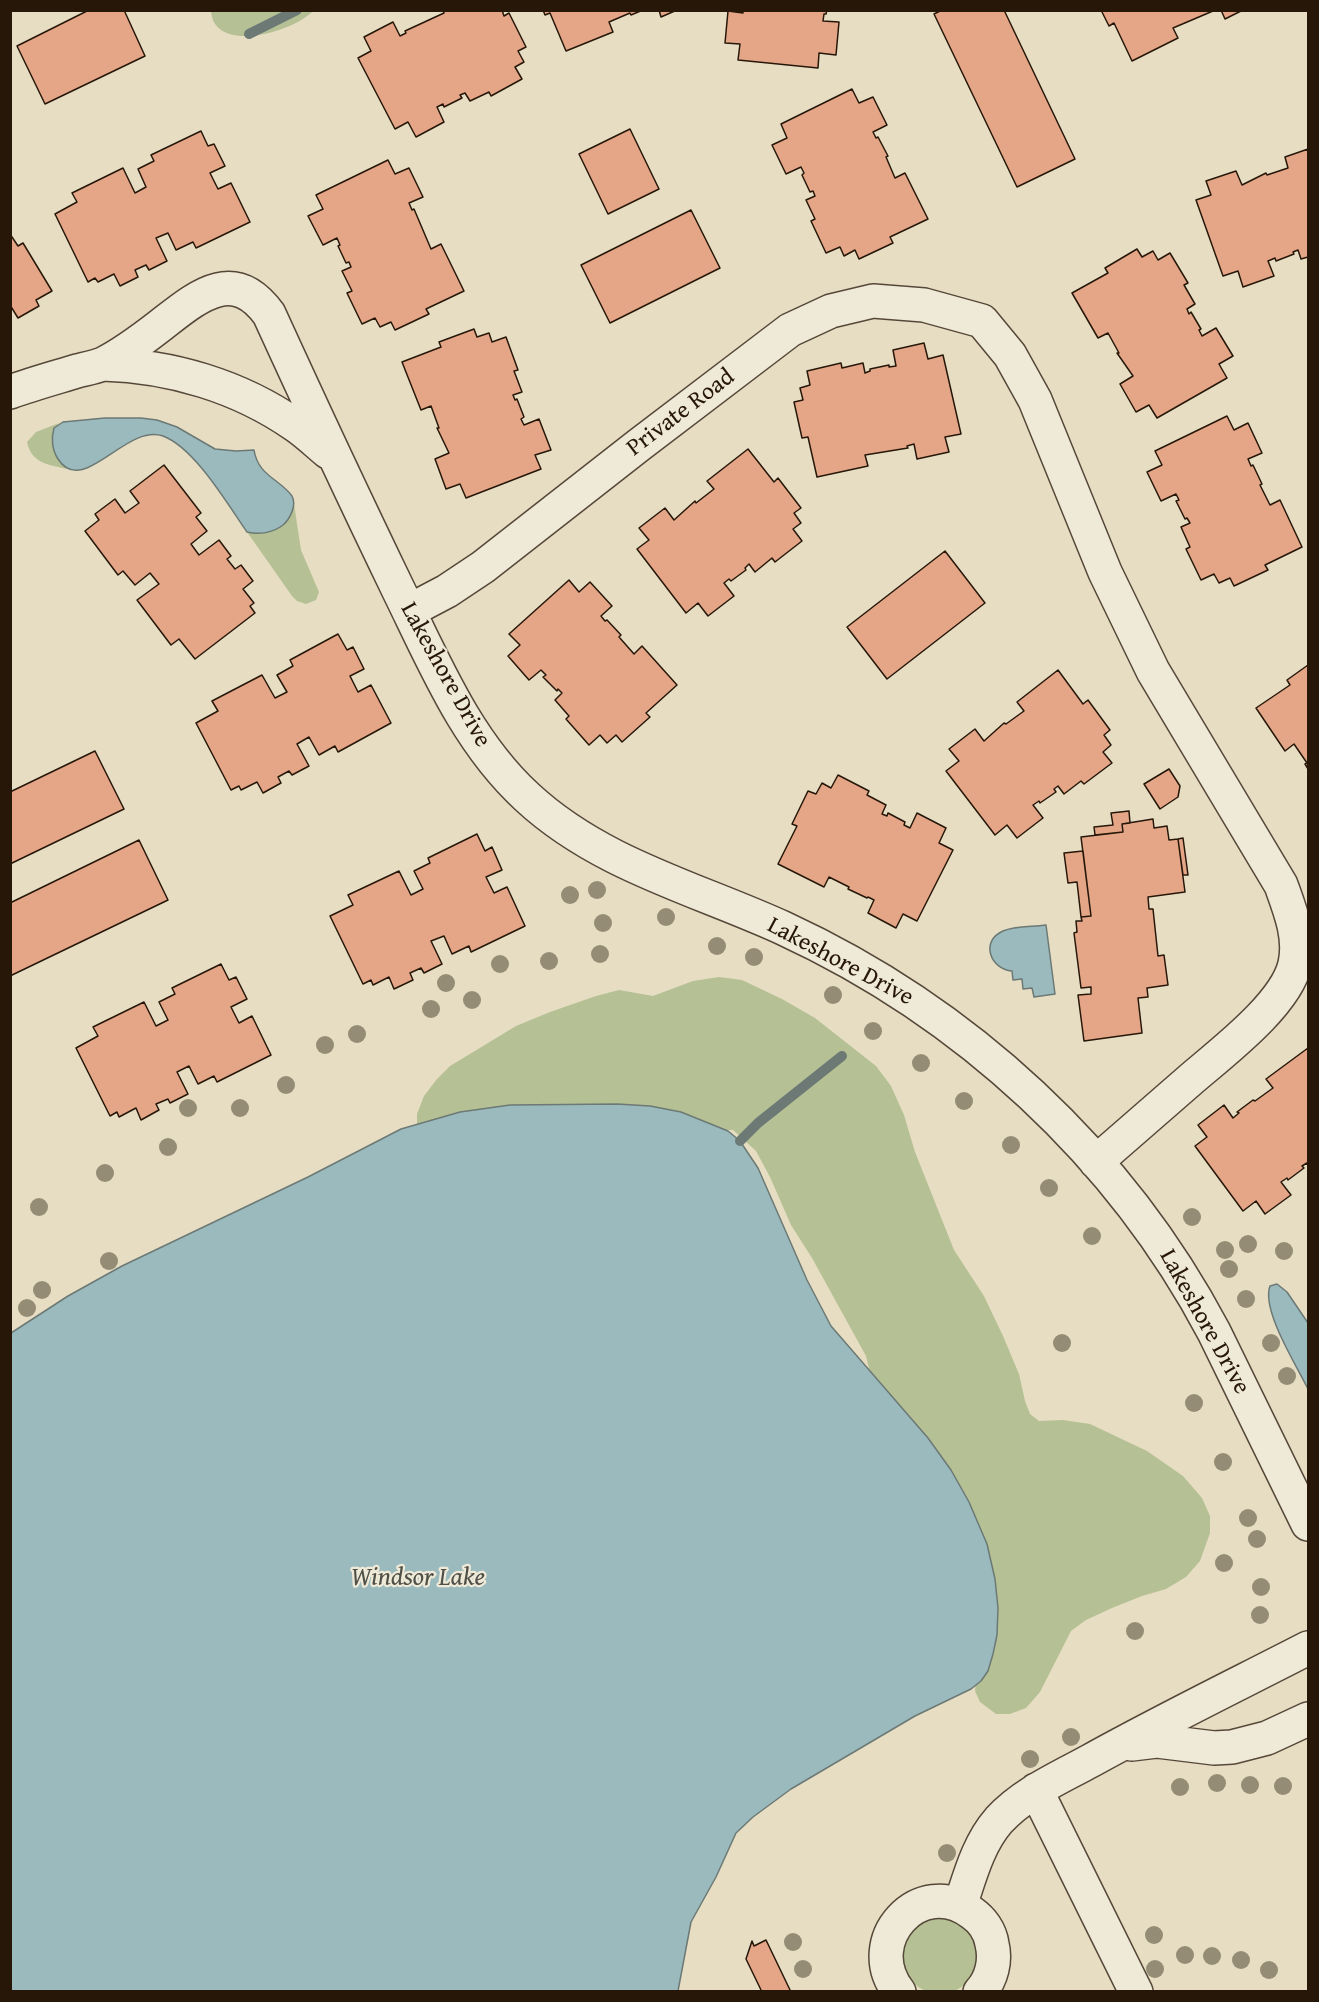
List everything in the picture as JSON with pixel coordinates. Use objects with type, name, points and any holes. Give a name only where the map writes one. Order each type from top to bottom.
[{"type":"street","name":"Lakeshore Drive","points":[[10,392],[103,364],[138,342],[198,297],[210,291],[223,288],[250,294],[260,301],[269,314],[334,457],[448,689],[481,746],[500,771],[545,814],[568,831],[602,851],[785,929],[852,964],[928,1010],[1019,1082],[1096,1162],[1136,1210],[1186,1281],[1214,1332],[1308,1524]]},
{"type":"street","name":"Private Road","points":[[409,611],[464,581],[483,567],[790,330],[831,310],[887,301],[924,305],[982,321],[1010,355],[1035,400],[1105,572],[1137,640],[1192,738],[1281,885],[1296,933],[1296,962],[1293,971],[1288,984],[1272,1004],[1227,1047],[1096,1162]]},
{"type":"street","name":"Lakeshore Drive","points":[[103,364],[135,365],[165,370],[243,395],[296,426],[334,457]]},
{"type":"street","points":[[1263,1431],[1308,1485]]},
{"type":"street","points":[[960,1906],[977,1855],[988,1835],[1004,1815],[1036,1791],[1113,1748],[1308,1648]]},
{"type":"street","points":[[1113,1748],[1157,1741],[1232,1748],[1267,1738],[1308,1719]]},
{"type":"street","points":[[1036,1791],[1136,1992]]},
{"type":"street","points":[[899,1992],[889,1976],[886,1962],[887,1942],[895,1924],[908,1912],[924,1904],[940,1902],[968,1910],[982,1922],[993,1946],[992,1971],[980,1992]]},
{"type":"green space","points":[[211,10],[313,11],[303,19],[273,32],[240,36],[226,33],[215,24]]},
{"type":"green space","points":[[59,423],[55,449],[58,458],[67,469],[37,459],[32,455],[27,442],[36,432]]},
{"type":"green space","points":[[294,504],[301,550],[319,592],[316,600],[306,604],[297,601],[292,596],[247,532],[258,533],[281,527],[289,519]]},
{"type":"green space","points":[[719,977],[742,980],[815,1018],[876,1066],[891,1086],[954,1250],[984,1296],[1003,1336],[1019,1374],[1030,1414],[1039,1421],[1063,1420],[1090,1424],[1147,1451],[1183,1476],[1202,1498],[1210,1516],[1210,1533],[1200,1561],[1186,1577],[1166,1589],[1142,1596],[1086,1620],[1071,1631],[1040,1692],[1026,1708],[1010,1714],[996,1714],[980,1702],[975,1691],[976,1677],[875,1393],[866,1356],[812,1258],[791,1225],[756,1151],[733,1130],[417,1128],[417,1114],[424,1096],[437,1079],[450,1066],[516,1026],[550,1012],[619,990],[653,996],[693,981]]},
{"type":"green space","points":[[940,1918],[954,1921],[967,1929],[975,1942],[978,1956],[975,1970],[967,1983],[954,1991],[940,1994],[926,1991],[913,1983],[905,1970],[902,1956],[905,1942],[913,1929],[926,1921]]},
{"type":"water","points":[[105,418],[157,420],[177,427],[215,449],[254,450],[260,466],[292,496],[294,503],[290,516],[283,525],[270,532],[247,532],[199,465],[175,442],[163,436],[149,435],[134,440],[92,465],[80,470],[68,469],[54,452],[52,440],[54,428],[63,422]]},
{"type":"water","points":[[1046,925],[1055,994],[1034,997],[1032,988],[1023,989],[1022,979],[1013,980],[1012,971],[1004,969],[993,960],[990,948],[992,941],[1003,931],[1018,927]]},
{"type":"water","name":"Windsor Lake","points":[[510,1105],[650,1106],[681,1112],[728,1131],[740,1141],[758,1168],[807,1280],[831,1326],[928,1438],[951,1470],[969,1502],[987,1544],[995,1579],[998,1608],[997,1635],[988,1671],[971,1689],[915,1716],[791,1789],[753,1817],[736,1833],[716,1877],[691,1922],[678,1991],[11,1991],[11,1333],[68,1296],[122,1266],[308,1177],[401,1129],[460,1112]]},
{"type":"water","points":[[1277,1284],[1287,1292],[1308,1323],[1308,1389],[1275,1323],[1269,1296],[1270,1286]]},
{"type":"building","points":[[89,10],[124,10],[145,56],[45,104],[17,46]]},
{"type":"building","points":[[443,10],[502,10],[504,16],[509,13],[526,47],[518,51],[524,62],[515,67],[522,79],[491,96],[489,92],[470,101],[465,93],[460,95],[462,98],[444,107],[443,104],[437,107],[444,122],[416,137],[408,122],[395,129],[358,58],[371,51],[364,37],[393,22],[400,36],[406,33],[405,31],[444,13]]},
{"type":"building","points":[[543,10],[643,10],[609,22],[613,32],[566,51],[550,13],[545,15]]},
{"type":"building","points":[[659,10],[677,10],[661,17]]},
{"type":"building","points":[[743,10],[827,10],[823,21],[839,22],[836,55],[819,53],[818,68],[738,60],[740,44],[725,43],[728,11],[743,13]]},
{"type":"building","points":[[942,10],[1004,10],[1075,159],[1017,187],[934,14]]},
{"type":"building","points":[[1101,10],[1213,11],[1173,28],[1178,38],[1132,61],[1114,23],[1109,26]]},
{"type":"building","points":[[1221,10],[1243,10],[1225,19]]},
{"type":"building","points":[[852,89],[859,103],[873,97],[887,125],[873,132],[888,156],[886,157],[895,178],[905,173],[928,219],[890,237],[893,243],[859,259],[855,250],[844,256],[840,247],[826,253],[811,221],[815,219],[806,200],[815,196],[813,191],[810,192],[801,167],[786,174],[772,145],[787,138],[781,124]]},
{"type":"building","points":[[630,129],[659,189],[608,214],[579,154]]},
{"type":"building","points":[[201,131],[208,146],[214,144],[225,166],[210,173],[218,189],[231,183],[250,222],[196,248],[193,242],[176,250],[168,233],[156,238],[167,261],[149,270],[146,265],[135,270],[138,277],[120,286],[114,274],[98,282],[95,278],[88,282],[55,214],[77,202],[72,193],[123,168],[135,193],[146,187],[138,169],[154,161],[151,155]]},
{"type":"building","points":[[1308,149],[1308,257],[1301,259],[1298,250],[1276,261],[1275,258],[1268,261],[1274,276],[1243,287],[1238,271],[1223,276],[1196,200],[1211,195],[1206,181],[1236,171],[1242,185],[1266,173],[1267,175],[1288,168],[1285,157]]},
{"type":"building","points":[[388,160],[395,174],[409,168],[423,197],[409,203],[412,210],[414,209],[431,249],[441,244],[464,291],[426,309],[429,314],[395,330],[391,322],[380,327],[375,318],[362,324],[347,293],[352,291],[342,271],[351,267],[349,262],[346,263],[337,238],[323,245],[308,216],[323,209],[316,195]]},
{"type":"building","points":[[691,210],[720,268],[610,323],[581,265]]},
{"type":"building","points":[[10,234],[18,246],[23,243],[52,291],[36,300],[39,306],[18,318],[10,305]]},
{"type":"building","points":[[1137,249],[1142,257],[1153,251],[1158,260],[1170,253],[1188,283],[1184,285],[1195,304],[1187,309],[1201,329],[1199,330],[1202,336],[1216,328],[1233,356],[1219,364],[1227,378],[1157,418],[1149,405],[1136,412],[1120,384],[1133,376],[1117,353],[1119,353],[1108,333],[1098,338],[1072,293],[1108,273],[1105,268]]},
{"type":"building","points":[[474,329],[477,337],[489,333],[492,342],[506,337],[518,370],[514,371],[522,392],[513,395],[524,417],[521,419],[524,425],[539,419],[551,450],[535,455],[541,469],[466,498],[460,484],[446,489],[435,459],[449,453],[437,428],[439,428],[431,406],[421,410],[402,362],[441,347],[439,342]]},
{"type":"building","points":[[924,343],[928,359],[943,355],[961,434],[945,437],[949,452],[917,459],[914,444],[907,446],[908,448],[865,455],[868,466],[817,477],[808,437],[802,438],[794,402],[803,400],[800,388],[810,385],[807,371],[841,363],[842,368],[863,363],[865,373],[870,369],[896,366],[893,350]]},
{"type":"building","points":[[1227,416],[1234,430],[1248,423],[1262,453],[1248,459],[1251,466],[1253,465],[1270,505],[1280,500],[1302,547],[1265,565],[1268,570],[1234,586],[1230,578],[1219,583],[1214,574],[1201,580],[1186,549],[1190,547],[1181,527],[1190,523],[1187,518],[1185,519],[1176,501],[1179,500],[1176,494],[1161,501],[1147,472],[1162,465],[1155,451]]},
{"type":"building","points":[[748,449],[774,482],[778,478],[801,508],[794,513],[801,523],[793,529],[802,541],[775,562],[772,558],[755,572],[749,564],[746,570],[731,581],[729,579],[724,583],[734,596],[708,616],[698,603],[686,613],[637,549],[649,540],[639,528],[665,508],[674,520],[695,501],[696,503],[714,489],[707,481]]},
{"type":"building","points":[[164,465],[201,513],[196,517],[207,531],[191,544],[199,555],[219,540],[231,556],[227,559],[235,569],[241,565],[253,581],[243,589],[254,603],[250,606],[255,613],[195,659],[179,639],[171,645],[137,600],[159,584],[150,573],[135,585],[123,571],[118,575],[85,531],[99,520],[95,514],[115,499],[125,513],[139,503],[130,491]]},
{"type":"building","points":[[945,551],[985,603],[887,679],[847,627]]},
{"type":"building","points":[[569,580],[579,592],[590,582],[612,606],[601,616],[605,621],[607,620],[621,635],[619,637],[634,654],[642,646],[677,685],[646,713],[650,717],[622,742],[616,735],[607,743],[600,735],[589,745],[566,719],[569,716],[555,700],[562,693],[543,677],[546,675],[541,670],[529,680],[508,656],[520,645],[509,634]]},
{"type":"building","points":[[338,634],[347,650],[353,647],[364,669],[350,676],[358,692],[371,685],[391,723],[338,752],[335,746],[319,755],[309,737],[297,744],[309,766],[292,775],[289,771],[278,777],[281,783],[263,793],[257,782],[241,790],[239,786],[231,790],[196,723],[218,711],[212,701],[262,675],[275,698],[287,692],[277,675],[293,666],[290,660]]},
{"type":"building","points":[[1308,665],[1308,769],[1305,764],[1307,763],[1294,744],[1285,751],[1256,708],[1290,685],[1287,680]]},
{"type":"building","points":[[1058,670],[1083,704],[1088,700],[1110,730],[1104,735],[1111,745],[1103,752],[1112,763],[1084,784],[1081,781],[1064,794],[1058,786],[1054,789],[1056,792],[1033,805],[1043,818],[1017,838],[1007,825],[995,835],[946,771],[959,761],[949,749],[975,729],[984,741],[1004,723],[1006,724],[1024,711],[1017,702]]},
{"type":"building","points":[[95,751],[124,809],[10,864],[10,792]]},
{"type":"building","points":[[1169,769],[1180,786],[1178,797],[1160,809],[1144,784]]},
{"type":"building","points":[[838,775],[869,791],[867,795],[886,805],[882,814],[887,816],[888,813],[905,822],[904,825],[910,828],[917,813],[946,828],[939,843],[953,850],[917,921],[903,914],[896,928],[868,913],[874,900],[848,889],[849,887],[829,877],[824,887],[778,864],[797,826],[792,824],[808,791],[816,794],[822,783],[831,788]]},
{"type":"building","points":[[1129,811],[1130,823],[1122,824],[1123,832],[1095,835],[1094,827],[1113,825],[1111,813]]},
{"type":"building","points":[[1153,819],[1154,828],[1167,826],[1169,840],[1178,839],[1185,892],[1148,897],[1149,909],[1153,909],[1158,956],[1164,955],[1168,985],[1147,988],[1148,997],[1138,998],[1142,1033],[1084,1041],[1078,995],[1091,994],[1091,987],[1081,988],[1074,933],[1077,932],[1076,921],[1082,921],[1081,917],[1091,916],[1081,837],[1123,832],[1122,824]]},
{"type":"building","points":[[477,834],[485,851],[492,847],[502,870],[486,877],[494,893],[507,887],[525,926],[471,952],[469,946],[452,954],[444,936],[431,941],[442,964],[424,973],[421,968],[410,973],[413,980],[394,989],[389,977],[373,985],[371,980],[363,984],[330,916],[353,905],[348,895],[399,871],[411,895],[423,889],[414,871],[430,863],[428,858]]},
{"type":"building","points":[[1183,838],[1188,875],[1183,875],[1178,839]]},
{"type":"building","points":[[139,840],[168,900],[10,976],[10,903]]},
{"type":"building","points":[[1083,851],[1091,916],[1081,917],[1077,882],[1068,883],[1064,853]]},
{"type":"building","points":[[221,964],[229,980],[236,977],[247,999],[231,1007],[239,1023],[252,1016],[271,1055],[217,1082],[214,1076],[198,1084],[189,1066],[177,1072],[188,1094],[170,1103],[168,1099],[156,1104],[159,1110],[141,1120],[136,1108],[119,1117],[117,1112],[110,1116],[76,1048],[98,1036],[93,1027],[144,1002],[156,1026],[168,1020],[159,1002],[175,994],[172,988]]},
{"type":"building","points":[[1308,1048],[1308,1166],[1307,1163],[1288,1180],[1287,1178],[1281,1182],[1291,1195],[1265,1214],[1256,1201],[1243,1211],[1195,1146],[1207,1137],[1198,1125],[1224,1105],[1233,1118],[1253,1100],[1255,1101],[1273,1088],[1266,1079]]},
{"type":"building","points":[[766,1940],[791,1992],[762,1992],[746,1959],[752,1941],[754,1946]]},
{"type":"waterway","points":[[249,34],[297,10]]},
{"type":"waterway","points":[[740,1141],[758,1123],[842,1056]]}]
